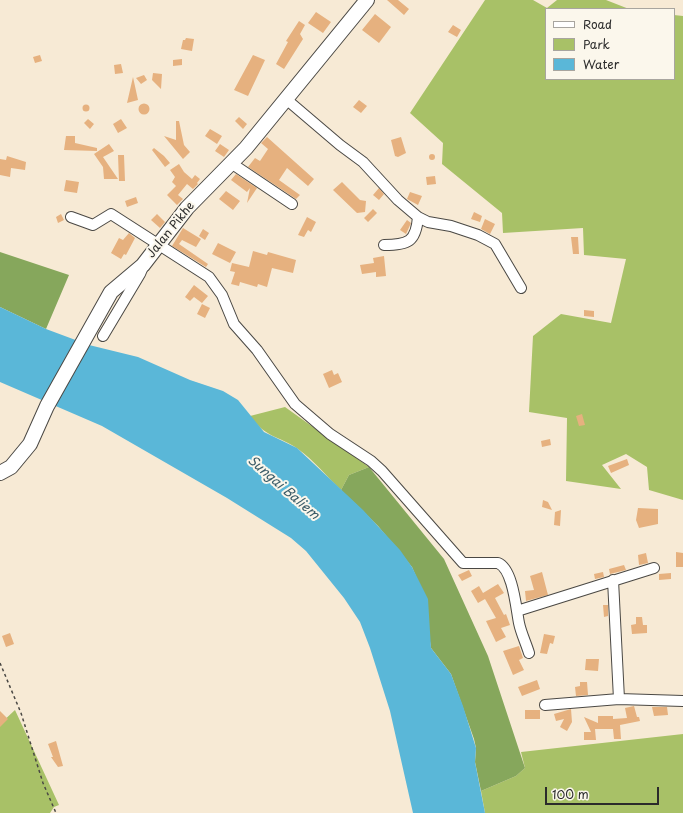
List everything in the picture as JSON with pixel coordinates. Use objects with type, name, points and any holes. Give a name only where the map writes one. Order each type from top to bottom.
[{"type":"highway","name":"Jalan Pikhe","points":[[0,473],[12,467],[20,458],[36,431],[101,307],[111,292],[143,265],[160,245],[187,208],[232,163],[367,0]]},
{"type":"street","points":[[286,99],[340,145],[363,162],[398,200],[418,217],[428,222],[451,226],[478,235],[495,244],[521,288]]},
{"type":"street","points":[[232,163],[292,204]]},
{"type":"street","points":[[71,217],[93,225],[111,214],[209,277],[222,295],[234,324],[257,350],[294,404],[330,434],[371,461],[382,471],[462,563],[498,563],[502,565],[514,592],[519,624],[529,653]]},
{"type":"street","points":[[384,245],[399,245],[409,242],[417,232],[418,217]]},
{"type":"street","points":[[103,336],[140,274],[143,265]]},
{"type":"street","points":[[517,611],[654,568]]},
{"type":"street","points":[[613,580],[619,699]]},
{"type":"street","points":[[545,705],[619,699],[683,701]]},
{"type":"path","points":[[0,663],[21,713],[43,783],[56,813]]},
{"type":"green space","points":[[485,0],[533,0],[547,8],[545,8],[545,80],[675,80],[675,15],[683,16],[683,500],[649,490],[647,467],[626,454],[602,465],[621,489],[566,481],[567,418],[529,412],[533,336],[561,314],[611,323],[626,259],[584,255],[583,228],[503,233],[502,213],[442,164],[443,143],[410,113]]},
{"type":"green space","points":[[557,0],[606,0],[626,8],[547,8]]},
{"type":"green space","points":[[0,252],[69,275],[46,329],[0,307]]},
{"type":"green space","points":[[285,407],[369,467],[349,475],[341,490],[304,453],[267,433],[250,416]]},
{"type":"green space","points":[[369,467],[444,559],[488,656],[525,768],[516,776],[481,791],[475,762],[476,748],[474,739],[451,674],[431,648],[428,628],[429,618],[418,581],[412,567],[378,526],[341,490],[349,475]]},
{"type":"green space","points":[[15,710],[59,805],[54,807],[50,813],[0,813],[0,724]]},
{"type":"green space","points":[[683,734],[683,813],[485,813],[481,791],[516,776],[525,768],[521,752]]},
{"type":"water","name":"Sungai Baliem","points":[[0,307],[46,329],[89,345],[138,357],[190,380],[223,391],[238,400],[264,432],[297,448],[363,510],[400,550],[412,567],[428,599],[431,648],[451,674],[463,706],[476,748],[475,762],[485,813],[413,813],[390,711],[360,622],[344,598],[306,551],[291,538],[227,498],[102,426],[0,382]]},
{"type":"building","points":[[387,0],[398,0],[409,9],[404,15]]},
{"type":"building","points":[[316,12],[331,22],[323,33],[308,23]]},
{"type":"building","points":[[375,14],[391,27],[379,43],[362,30]]},
{"type":"building","points":[[299,21],[305,25],[300,34],[303,39],[284,69],[276,64],[288,42],[286,41]]},
{"type":"building","points":[[453,25],[461,30],[457,37],[448,32]]},
{"type":"building","points":[[186,38],[194,39],[192,51],[181,49],[183,40]]},
{"type":"building","points":[[40,55],[42,61],[35,63],[33,57]]},
{"type":"building","points":[[253,55],[265,60],[248,96],[234,90]]},
{"type":"building","points":[[182,59],[182,65],[173,66],[173,60]]},
{"type":"building","points":[[121,64],[123,73],[115,74],[114,65]]},
{"type":"building","points":[[153,73],[162,74],[161,89],[152,80]]},
{"type":"building","points":[[144,75],[147,80],[141,84],[136,78]]},
{"type":"building","points":[[133,77],[138,100],[127,103]]},
{"type":"building","points":[[359,100],[367,106],[361,113],[353,107]]},
{"type":"building","points":[[144,103],[148,105],[150,109],[148,113],[144,115],[140,113],[138,109],[140,105]]},
{"type":"building","points":[[86,105],[89,108],[86,111],[83,108]]},
{"type":"building","points":[[239,117],[247,124],[243,129],[235,121]]},
{"type":"building","points":[[88,119],[94,124],[90,129],[84,123]]},
{"type":"building","points":[[121,119],[127,128],[118,133],[113,124]]},
{"type":"building","points":[[176,121],[179,121],[184,145],[190,152],[183,159],[164,136],[176,140]]},
{"type":"building","points":[[210,129],[222,136],[217,144],[205,136]]},
{"type":"building","points":[[66,136],[75,136],[75,143],[97,148],[97,151],[64,150]]},
{"type":"building","points":[[267,137],[314,179],[308,186],[287,168],[279,180],[300,195],[296,199],[248,167],[255,158],[260,161],[268,149],[261,143]]},
{"type":"building","points":[[401,137],[406,153],[398,157],[395,156],[391,140]]},
{"type":"building","points":[[109,144],[114,151],[103,157],[118,179],[104,179],[103,167],[94,154]]},
{"type":"building","points":[[220,144],[229,150],[224,157],[215,151]]},
{"type":"building","points":[[154,148],[170,163],[165,167],[152,150]]},
{"type":"building","points":[[432,154],[435,157],[432,160],[429,157]]},
{"type":"building","points":[[118,155],[124,155],[125,181],[119,181]]},
{"type":"building","points":[[7,156],[26,162],[25,170],[11,168],[10,177],[0,175],[0,159],[6,160]]},
{"type":"building","points":[[179,164],[184,172],[192,179],[195,175],[200,179],[197,183],[198,184],[193,189],[187,184],[178,195],[183,199],[177,205],[167,195],[176,186],[172,182],[175,177],[170,170]]},
{"type":"building","points":[[236,174],[257,188],[247,203],[250,188],[247,192],[231,180]]},
{"type":"building","points":[[435,176],[436,184],[427,185],[426,177]]},
{"type":"building","points":[[66,180],[79,182],[77,193],[64,191]]},
{"type":"building","points":[[342,182],[360,200],[366,201],[365,212],[357,213],[333,190]]},
{"type":"building","points":[[379,188],[384,194],[379,200],[373,195]]},
{"type":"building","points":[[226,191],[240,201],[233,210],[219,199]]},
{"type":"building","points":[[410,192],[422,196],[418,205],[407,199]]},
{"type":"building","points":[[136,197],[138,203],[127,207],[125,201]]},
{"type":"building","points":[[373,209],[377,213],[368,222],[364,218]]},
{"type":"building","points":[[474,212],[482,216],[480,222],[471,219]]},
{"type":"building","points":[[61,214],[64,220],[58,223],[56,217]]},
{"type":"building","points":[[157,214],[165,222],[160,228],[151,220]]},
{"type":"building","points":[[307,217],[316,222],[311,232],[308,230],[304,237],[298,235]]},
{"type":"building","points":[[485,219],[495,224],[490,234],[481,229]]},
{"type":"building","points":[[407,220],[411,223],[406,234],[400,230]]},
{"type":"building","points":[[183,228],[201,239],[196,247],[182,240],[179,244],[208,264],[206,267],[172,246]]},
{"type":"building","points":[[203,229],[209,233],[205,240],[199,236]]},
{"type":"building","points":[[129,233],[135,238],[126,255],[124,254],[121,259],[111,253],[119,238],[123,240]]},
{"type":"building","points":[[571,237],[578,237],[579,254],[573,254]]},
{"type":"building","points":[[218,243],[236,252],[230,263],[212,254]]},
{"type":"building","points":[[253,251],[267,255],[268,252],[296,260],[293,273],[272,268],[267,287],[258,284],[257,287],[240,282],[239,286],[231,284],[235,272],[230,271],[232,263],[249,267]]},
{"type":"building","points":[[384,256],[386,276],[376,277],[376,272],[362,274],[360,265],[374,263],[373,258]]},
{"type":"building","points":[[194,285],[208,296],[202,303],[194,297],[190,301],[185,297]]},
{"type":"building","points":[[202,304],[210,308],[205,318],[197,314]]},
{"type":"building","points":[[584,310],[594,311],[594,317],[584,316]]},
{"type":"building","points":[[332,370],[334,375],[338,373],[342,382],[329,388],[323,374]]},
{"type":"building","points":[[582,414],[585,425],[579,426],[576,416]]},
{"type":"building","points":[[550,439],[551,445],[542,447],[541,441]]},
{"type":"building","points":[[627,459],[629,465],[611,473],[608,466]]},
{"type":"building","points":[[543,500],[548,502],[552,510],[542,507]]},
{"type":"building","points":[[638,508],[658,509],[658,524],[639,528],[636,520]]},
{"type":"building","points":[[561,510],[560,526],[554,525],[555,512]]},
{"type":"building","points":[[676,552],[683,553],[683,567],[676,567]]},
{"type":"building","points":[[646,553],[648,563],[639,565],[638,555]]},
{"type":"building","points":[[624,565],[626,570],[610,574],[609,569]]},
{"type":"building","points":[[469,570],[472,576],[462,581],[458,575]]},
{"type":"building","points":[[542,572],[548,595],[526,601],[525,591],[534,590],[530,576]]},
{"type":"building","points":[[603,572],[604,577],[595,579],[594,574]]},
{"type":"building","points":[[671,573],[671,579],[659,580],[659,574]]},
{"type":"building","points":[[498,584],[504,593],[495,598],[504,615],[506,614],[510,625],[501,628],[506,637],[496,642],[486,621],[496,618],[485,599],[478,603],[471,591],[479,586],[483,593]]},
{"type":"building","points":[[603,605],[608,605],[608,616],[604,617]]},
{"type":"building","points":[[636,617],[642,617],[643,625],[647,625],[647,633],[632,634],[631,625],[636,624]]},
{"type":"building","points":[[10,633],[14,644],[6,647],[2,636]]},
{"type":"building","points":[[544,634],[555,636],[553,644],[550,643],[547,654],[540,653]]},
{"type":"building","points":[[519,646],[523,658],[519,660],[524,670],[513,675],[503,651]]},
{"type":"building","points":[[586,659],[599,659],[598,671],[585,670]]},
{"type":"building","points":[[537,680],[540,689],[522,696],[518,687]]},
{"type":"building","points":[[580,682],[587,682],[588,695],[576,696],[575,687],[580,686]]},
{"type":"building","points":[[634,706],[637,717],[639,717],[640,721],[620,725],[621,739],[614,739],[613,729],[595,729],[596,740],[584,740],[584,732],[591,732],[584,717],[598,723],[598,716],[613,716],[613,719],[627,718],[625,708]]},
{"type":"building","points":[[652,707],[667,707],[668,715],[654,716]]},
{"type":"building","points":[[571,709],[572,722],[567,731],[560,727],[564,719],[556,721],[554,714]]},
{"type":"building","points":[[525,710],[540,710],[540,719],[525,719]]},
{"type":"building","points":[[0,711],[8,719],[0,727]]},
{"type":"building","points":[[56,741],[63,766],[58,767],[51,757],[53,757],[48,744]]}]
